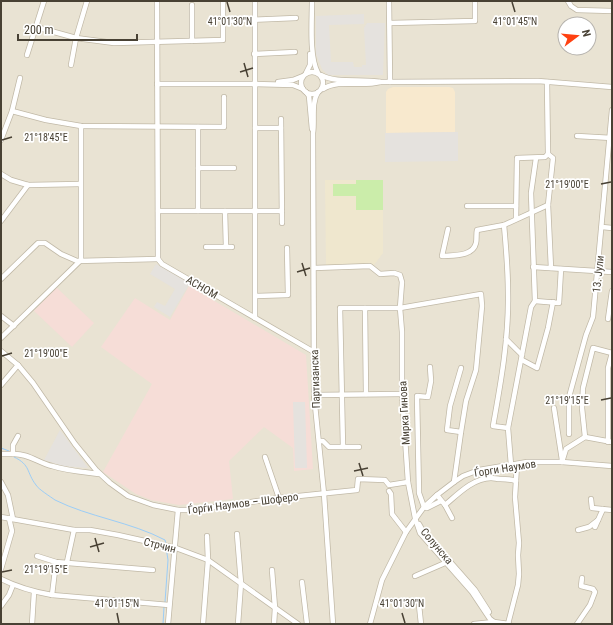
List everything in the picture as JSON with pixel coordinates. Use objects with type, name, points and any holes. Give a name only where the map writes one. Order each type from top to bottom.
[{"type":"street","points":[[27,55],[44,1]]},
{"type":"street","points":[[71,65],[76,38],[87,1]]},
{"type":"street","points":[[1,279],[38,243],[45,243],[61,254],[76,261],[158,259],[157,1]]},
{"type":"street","points":[[36,28],[76,38],[114,42],[192,41],[223,43],[223,1]]},
{"type":"street","points":[[255,1],[255,318]]},
{"type":"street","points":[[312,1],[312,54],[314,66],[324,83],[320,91]]},
{"type":"street","points":[[389,1],[390,82]]},
{"type":"street","points":[[390,23],[475,21],[475,1]]},
{"type":"street","points":[[568,1],[571,6],[577,10],[612,11]]},
{"type":"street","points":[[192,5],[192,41]]},
{"type":"street","points":[[223,21],[296,18]]},
{"type":"street","points":[[304,91],[301,82],[310,65],[313,35]]},
{"type":"street","points":[[254,54],[295,52]]},
{"type":"street","points":[[254,84],[262,82],[289,81],[312,71],[334,80],[373,80],[382,82]]},
{"type":"street","points":[[1,140],[12,111],[20,78]]},
{"type":"street","points":[[157,84],[293,85],[312,94],[334,84],[372,84],[382,82],[547,82],[612,87]]},
{"type":"street","points":[[547,82],[548,154]]},
{"type":"street","name":"Партизанска","points":[[304,91],[309,96],[313,133],[314,395],[324,494],[333,624]]},
{"type":"street","name":"Партизанска","points":[[313,133],[315,103],[320,91]]},
{"type":"street","points":[[12,111],[46,120],[81,126],[224,127],[224,97]]},
{"type":"street","name":"13. Јули","points":[[569,434],[569,396],[586,335],[593,317],[611,138],[612,110]]},
{"type":"street","points":[[281,119],[282,222]]},
{"type":"street","points":[[1,338],[81,260],[81,126]]},
{"type":"street","points":[[198,127],[198,211]]},
{"type":"street","points":[[255,128],[281,128]]},
{"type":"street","points":[[577,136],[611,138]]},
{"type":"street","points":[[516,219],[517,158],[545,157],[548,154]]},
{"type":"street","points":[[548,154],[553,158],[548,205],[551,268]]},
{"type":"street","points":[[511,465],[508,428],[531,307],[535,302],[531,193],[536,158]]},
{"type":"street","points":[[198,168],[234,168]]},
{"type":"street","points":[[1,174],[11,180],[28,185],[80,184]]},
{"type":"street","points":[[1,221],[28,185]]},
{"type":"street","points":[[448,229],[442,256],[465,254],[472,251],[476,245],[477,230],[504,225],[548,205]]},
{"type":"street","points":[[467,206],[516,206]]},
{"type":"street","points":[[158,211],[282,211]]},
{"type":"street","points":[[225,211],[226,247]]},
{"type":"street","points":[[504,225],[508,294],[506,339],[503,370],[493,426],[508,428]]},
{"type":"street","points":[[602,227],[612,228]]},
{"type":"street","points":[[206,247],[232,247]]},
{"type":"street","points":[[256,296],[288,295],[287,248]]},
{"type":"street","name":"АСНОМ","points":[[158,259],[162,264],[314,352]]},
{"type":"street","name":"Мирка Гинова","points":[[314,268],[370,266],[380,274],[398,273],[402,278],[400,308],[402,332],[402,394],[408,482],[415,518]]},
{"type":"street","points":[[533,267],[612,272]]},
{"type":"street","points":[[535,302],[559,303],[561,269]]},
{"type":"street","points":[[608,319],[612,291]]},
{"type":"street","points":[[343,447],[340,308],[400,308],[481,294],[482,306],[476,370],[466,401],[460,432],[454,482]]},
{"type":"street","points":[[506,339],[522,357],[537,368],[553,302]]},
{"type":"street","points":[[365,308],[366,394]]},
{"type":"street","points":[[1,316],[14,326]]},
{"type":"street","points":[[562,462],[566,448],[585,437],[610,442],[608,368],[612,353],[593,348],[583,388],[582,408],[585,437]]},
{"type":"street","name":"Ѓорѓи Наумов – Шоферо","points":[[1,351],[18,365],[33,383],[75,444],[99,474],[128,496],[153,505],[178,510],[193,510],[279,498],[357,490],[358,479],[385,480],[389,485],[408,482]]},
{"type":"street","points":[[1,385],[18,365]]},
{"type":"street","points":[[430,367],[431,381],[428,397],[417,396],[419,493],[424,506],[427,508],[441,501]]},
{"type":"street","points":[[460,432],[447,430],[450,406],[461,368]]},
{"type":"street","points":[[314,395],[402,394]]},
{"type":"street","points":[[554,408],[562,462]]},
{"type":"street","points":[[13,454],[13,445],[18,436]]},
{"type":"street","points":[[319,441],[323,441],[329,447],[359,447]]},
{"type":"street","points":[[1,454],[21,453],[41,463],[63,469],[99,474]]},
{"type":"street","points":[[265,457],[279,498]]},
{"type":"street","name":"Ѓорги Наумов","points":[[370,624],[382,580],[406,532],[424,506],[463,476],[479,470],[527,462],[562,462],[612,466]]},
{"type":"street","points":[[474,624],[508,624],[520,574],[515,497],[517,464]]},
{"type":"street","points":[[445,505],[479,480],[490,478],[516,481]]},
{"type":"street","points":[[1,482],[8,495],[12,531],[1,569]]},
{"type":"street","points":[[389,491],[391,494],[392,514],[406,532]]},
{"type":"street","points":[[437,495],[445,505],[452,518]]},
{"type":"street","points":[[591,499],[592,508],[612,510]]},
{"type":"street","points":[[595,527],[603,509]]},
{"type":"street","points":[[168,624],[176,548],[178,510]]},
{"type":"street","name":"Стрчин","points":[[1,516],[74,530],[97,531],[176,548],[208,560],[298,624]]},
{"type":"street","name":"Солунска","points":[[415,518],[420,533],[472,592],[490,619],[495,623]]},
{"type":"street","name":"Солунска","points":[[415,518],[423,531],[476,590],[495,623]]},
{"type":"street","points":[[578,530],[589,527],[598,520]]},
{"type":"street","points":[[67,562],[74,530]]},
{"type":"street","points":[[237,534],[241,584],[238,624]]},
{"type":"street","points":[[203,624],[208,560],[207,536]]},
{"type":"street","points":[[36,556],[56,562],[153,570]]},
{"type":"street","points":[[52,595],[56,562]]},
{"type":"street","points":[[415,576],[445,563]]},
{"type":"street","points":[[272,570],[275,608],[274,624]]},
{"type":"street","points":[[577,624],[590,605],[595,592],[593,589],[581,586],[582,578]]},
{"type":"street","points":[[1,579],[34,592],[52,595],[169,605]]},
{"type":"street","points":[[302,582],[307,624]]},
{"type":"street","points":[[1,606],[9,595],[13,584]]},
{"type":"street","points":[[32,624],[34,592]]},
{"type":"street","points":[[419,605],[421,624]]},
{"type":"shaded area","points":[[1,1],[612,1],[612,624],[1,624]]},
{"type":"shaded area","points":[[364,14],[364,24],[329,25],[331,62],[353,62],[354,67],[362,67],[362,65],[366,65],[364,28],[367,23],[385,23],[383,75],[328,75],[322,69],[316,54],[316,16]]},
{"type":"shaded area","points":[[393,87],[453,88],[455,92],[455,132],[386,133],[386,92],[388,89]]},
{"type":"shaded area","points":[[458,132],[458,161],[385,162],[385,133]]},
{"type":"shaded area","points":[[325,180],[383,180],[383,253],[374,265],[326,266]]},
{"type":"shaded area","points":[[156,264],[190,283],[170,317],[154,307],[157,302],[165,306],[175,289],[150,274]]},
{"type":"shaded area","points":[[189,286],[306,355],[313,469],[294,471],[293,448],[264,427],[229,461],[233,499],[179,505],[151,500],[136,494],[103,472],[152,384],[101,347],[135,298],[170,320]]},
{"type":"shaded area","points":[[56,287],[94,323],[72,347],[34,311]]},
{"type":"shaded area","points":[[293,402],[305,402],[307,468],[295,468]]},
{"type":"shaded area","points":[[60,430],[88,468],[63,466],[44,460]]},
{"type":"green space","points":[[356,180],[383,180],[383,210],[356,210],[356,196],[333,196],[333,184],[356,184]]},
{"type":"waterway","points":[[1,448],[9,451]]},
{"type":"waterway","points":[[14,457],[26,466],[37,487],[55,500],[82,511],[152,534],[165,540],[166,544]]},
{"type":"waterway","points":[[165,602],[168,560],[166,547]]},
{"type":"waterway","points":[[163,624],[164,607]]}]
